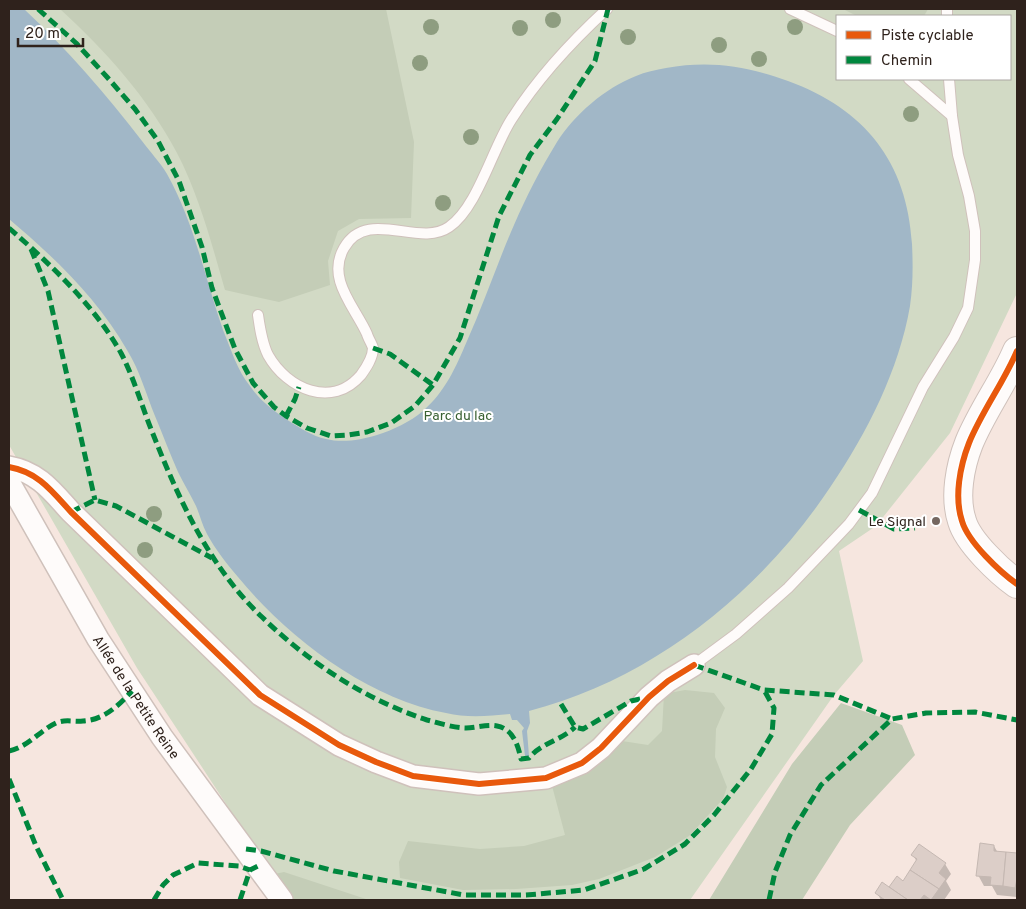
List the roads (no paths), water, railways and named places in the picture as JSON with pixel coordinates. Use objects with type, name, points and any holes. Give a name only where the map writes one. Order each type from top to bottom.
[{"type":"street","points":[[1017,351],[969,443],[959,476],[959,501],[962,522],[976,545],[1017,584]]},
{"type":"street","points":[[9,467],[21,469],[36,476],[260,695],[339,745],[413,776],[479,784],[546,778],[582,763],[602,748],[668,680],[694,665]]},
{"type":"street","name":"Allée de la Petite Reine","points":[[9,482],[98,639],[162,737],[282,900]]},
{"type":"lane","points":[[258,315],[260,335],[269,356],[284,374],[299,387],[314,392],[337,392],[355,382],[369,365],[373,348],[361,322],[344,294],[338,265],[344,248],[355,234],[376,229],[433,233],[448,228],[462,215],[515,114],[574,41],[606,9]]},
{"type":"lane","points":[[790,9],[836,31]]},
{"type":"lane","points":[[910,80],[952,116]]},
{"type":"lane","points":[[694,665],[736,634],[788,588],[849,524],[872,494],[923,387],[954,337],[968,308],[975,260],[975,231],[969,196],[958,155],[952,116],[950,80]]},
{"type":"water","points":[[9,9],[24,9],[56,40],[100,89],[161,165],[185,211],[223,330],[241,373],[258,396],[268,405],[289,421],[311,434],[338,441],[371,437],[407,422],[431,404],[454,370],[524,204],[545,162],[564,132],[591,103],[624,81],[654,70],[682,66],[713,65],[743,68],[788,81],[815,93],[839,107],[860,123],[877,142],[891,164],[901,188],[908,215],[912,244],[913,267],[910,306],[905,330],[890,377],[869,423],[844,466],[803,525],[772,561],[737,595],[700,626],[661,654],[619,677],[575,696],[529,711],[530,723],[527,731],[529,756],[525,756],[522,731],[524,728],[517,720],[512,720],[510,714],[462,716],[416,705],[387,694],[331,662],[280,622],[258,600],[217,551],[205,531],[196,506],[178,472],[136,366],[127,350],[103,313],[74,279],[9,219]]},
{"type":"place","name":"Le Signal","points":[[936,521]]},
{"type":"park label","name":"Parc du lac","points":[[458,415]]}]
